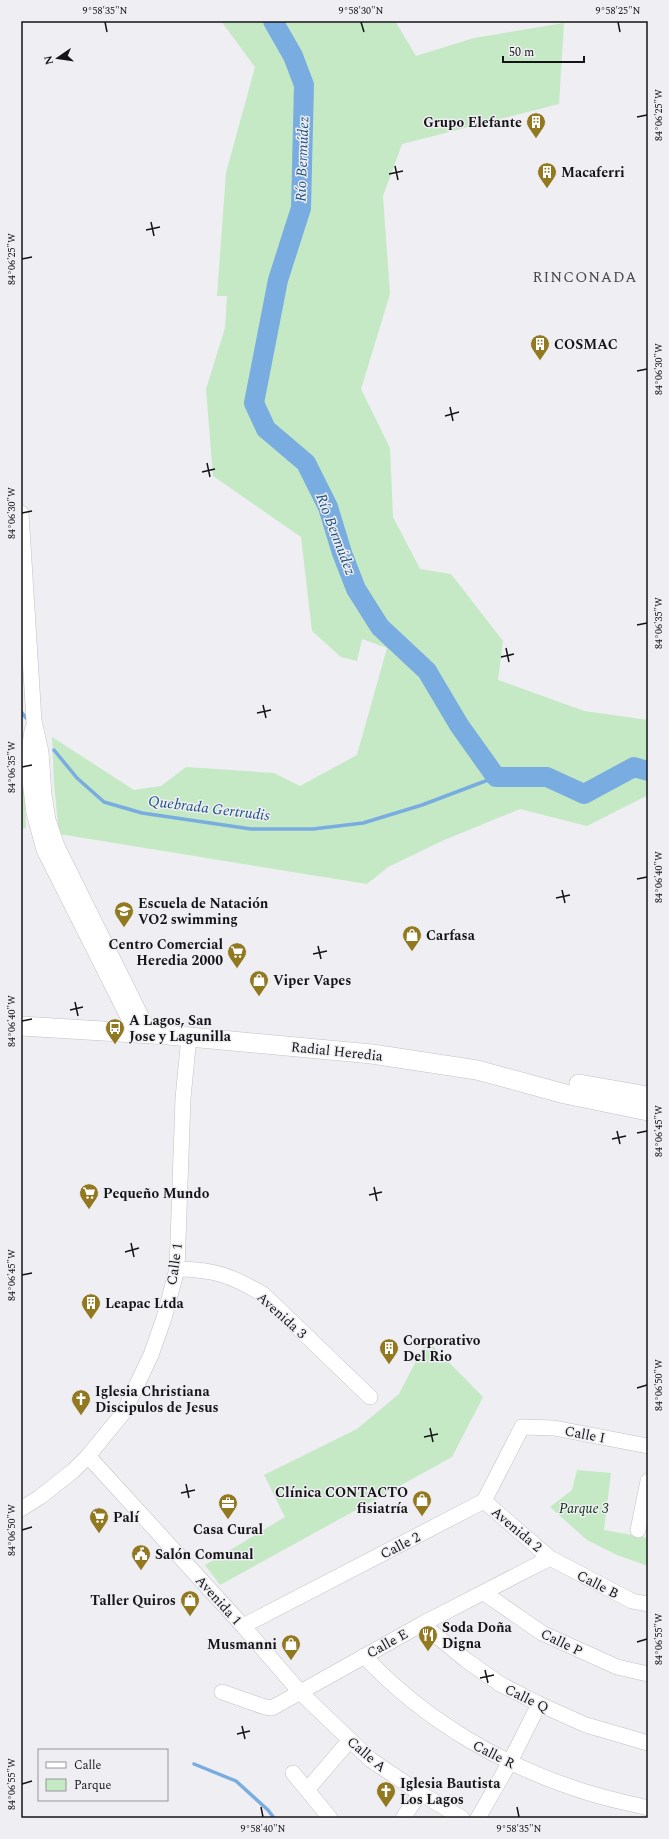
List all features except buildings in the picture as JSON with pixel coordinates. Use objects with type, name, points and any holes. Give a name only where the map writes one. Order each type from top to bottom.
[{"type":"main road","name":"Radial Heredia","points":[[21,1026],[189,1037],[372,1054],[571,1083],[646,1107]]},
{"type":"street","points":[[21,513],[34,722],[41,752],[44,795],[48,820],[56,846],[143,1034]]},
{"type":"street","name":"Calle 1","points":[[21,1509],[40,1497],[73,1471],[88,1456],[124,1412],[151,1356],[164,1318],[177,1269],[183,1098],[189,1037]]},
{"type":"street","name":"Avenida 3","points":[[177,1269],[194,1269],[227,1275],[244,1282],[264,1295],[370,1397]]},
{"type":"street","name":"Calle I","points":[[484,1501],[522,1427],[554,1428],[648,1446]]},
{"type":"street","name":"Avenida 1","points":[[88,1456],[243,1626],[300,1692]]},
{"type":"street","points":[[638,1530],[648,1481]]},
{"type":"street","name":"Avenida 2","points":[[484,1501],[550,1558]]},
{"type":"street","name":"Calle 2","points":[[243,1626],[484,1501]]},
{"type":"street","name":"Calle E","points":[[222,1692],[272,1708],[422,1624],[550,1558]]},
{"type":"street","name":"Calle B","points":[[550,1558],[632,1601],[648,1604]]},
{"type":"street","name":"Calle P","points":[[484,1592],[542,1633],[617,1667],[648,1674]]},
{"type":"street","name":"Calle Q","points":[[422,1624],[466,1660],[495,1680],[538,1704],[586,1725],[648,1743]]},
{"type":"street","name":"Calle R","points":[[364,1656],[387,1681],[425,1712],[466,1740],[510,1762],[589,1793],[648,1808]]},
{"type":"street","name":"Calle A","points":[[300,1692],[372,1760],[420,1793],[462,1818]]},
{"type":"street","points":[[478,1818],[510,1762],[538,1704]]},
{"type":"street","points":[[307,1790],[350,1740]]},
{"type":"street","points":[[293,1773],[330,1818]]},
{"type":"street","points":[[403,1818],[420,1793]]},
{"type":"green space","points":[[221,21],[395,21],[416,56],[474,38],[564,23],[559,104],[402,144],[383,196],[390,294],[361,389],[390,448],[393,517],[420,569],[451,574],[503,641],[498,680],[584,711],[648,720],[648,795],[587,826],[520,809],[444,840],[388,867],[367,884],[59,834],[54,783],[52,737],[134,790],[161,786],[186,767],[274,773],[300,786],[357,755],[387,648],[362,639],[357,661],[341,657],[312,631],[301,537],[213,476],[206,389],[225,328],[227,296],[217,296],[226,173],[255,67]]},
{"type":"green space","points":[[21,716],[26,828],[21,829]]},
{"type":"green space","points":[[427,1340],[483,1397],[452,1457],[220,1585],[205,1565],[285,1517],[264,1475],[357,1429],[399,1394]]},
{"type":"green space","name":"Parque 3","points":[[577,1470],[611,1473],[604,1530],[648,1538],[648,1566],[617,1555],[587,1540],[550,1507],[572,1490]]},
{"type":"waterway","name":"Río Bermúdez","points":[[273,21],[293,56],[304,85],[301,208],[278,280],[254,403],[266,429],[306,463],[328,507],[342,553],[356,589],[380,627],[427,671],[459,725],[496,777],[547,777],[584,794],[634,767],[648,771]]},
{"type":"waterway","name":"Quebrada Gertrudis","points":[[21,712],[28,720]]},
{"type":"waterway","name":"Quebrada Gertrudis","points":[[54,750],[77,778],[104,802],[142,813],[251,829],[313,829],[363,823],[422,805],[496,777]]},
{"type":"waterway","points":[[194,1764],[236,1781],[268,1810],[274,1818]]},
{"type":"place","name":"Grupo Elefante","points":[[536,139]]},
{"type":"place","name":"Macaferri","points":[[547,189]]},
{"type":"place","name":"COSMAC","points":[[540,361]]},
{"type":"place","name":"Escuela de Natación VO2 swimming","points":[[124,928]]},
{"type":"place","name":"Carfasa","points":[[412,952]]},
{"type":"place","name":"Centro Comercial Heredia 2000","points":[[237,969]]},
{"type":"place","name":"Viper Vapes","points":[[259,997]]},
{"type":"place","name":"A Lagos, San Jose y Lagunilla","points":[[115,1045]]},
{"type":"place","name":"Pequeño Mundo","points":[[89,1210]]},
{"type":"place","name":"Leapac Ltda","points":[[91,1320]]},
{"type":"place","name":"Corporativo Del Rio","points":[[389,1365]]},
{"type":"place","name":"Iglesia Christiana Discipulos de Jesus","points":[[81,1416]]},
{"type":"place","name":"Clínica CONTACTO fisiatría","points":[[422,1517]]},
{"type":"place","name":"Casa Cural","points":[[228,1520]]},
{"type":"place","name":"Palí","points":[[99,1534]]},
{"type":"place","name":"Salón Comunal","points":[[141,1571]]},
{"type":"place","name":"Taller Quiros","points":[[190,1617]]},
{"type":"place","name":"Soda Doña Digna","points":[[428,1652]]},
{"type":"place","name":"Musmanni","points":[[291,1661]]},
{"type":"place","name":"Iglesia Bautista Los Lagos","points":[[386,1808]]},
{"type":"district","name":"RINCONADA","points":[[585,277]]}]
